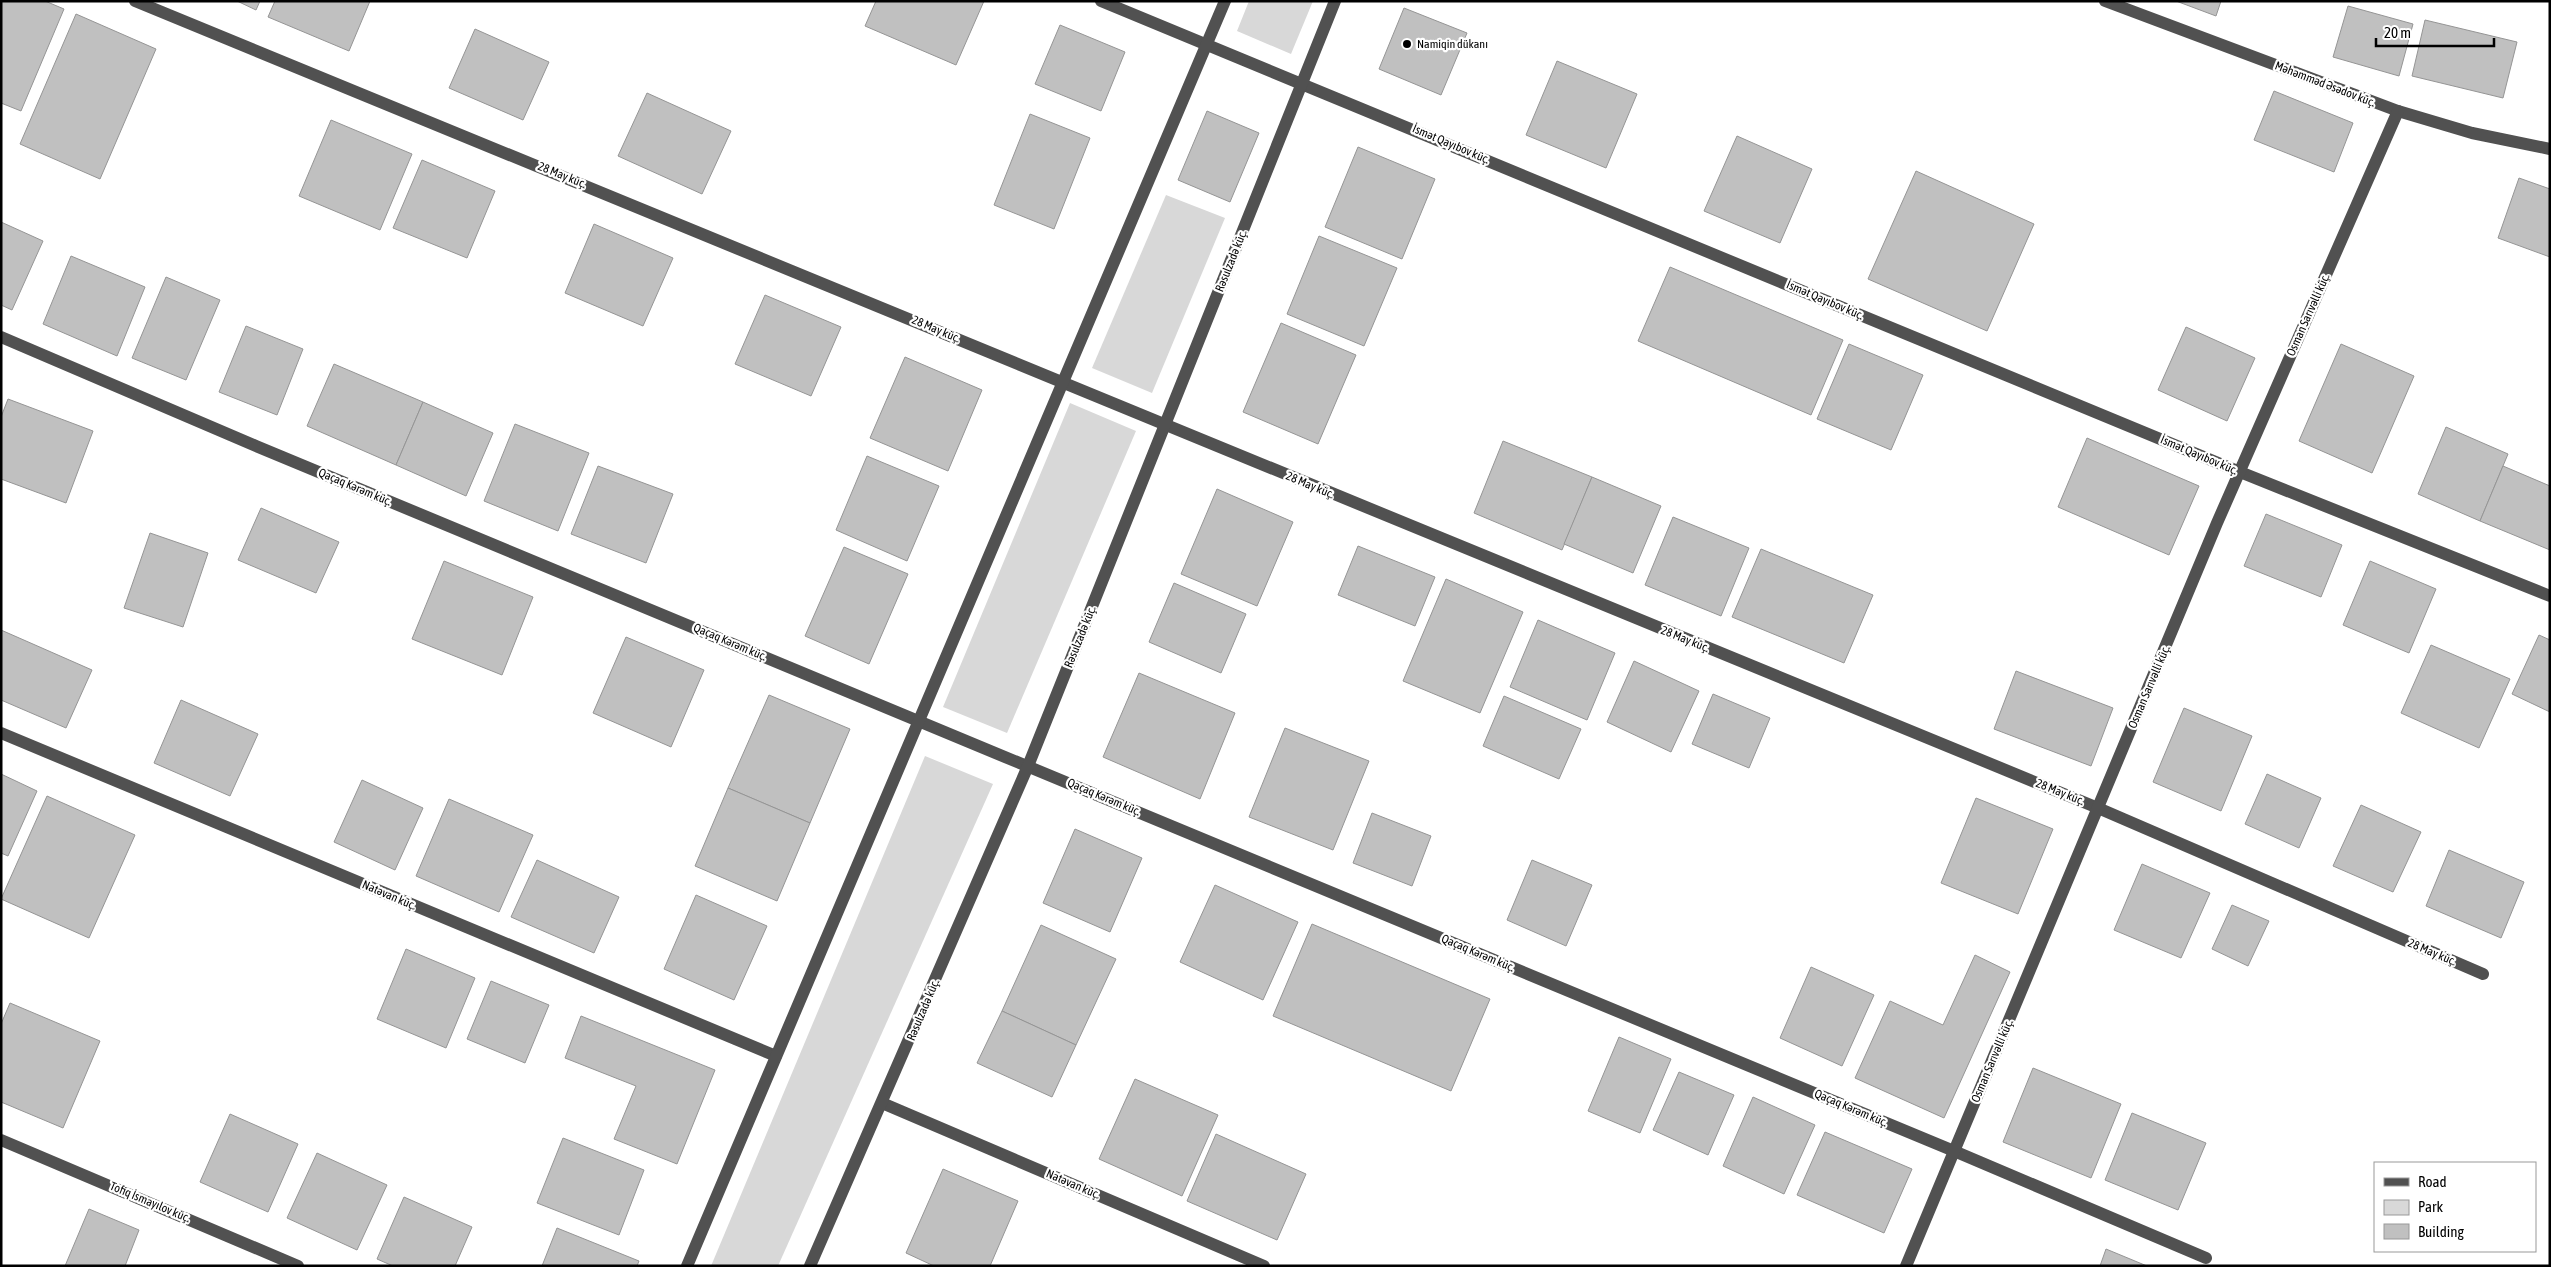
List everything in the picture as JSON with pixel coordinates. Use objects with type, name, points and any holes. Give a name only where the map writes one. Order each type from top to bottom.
[{"type":"street","name":"28 May küç.","points":[[135,1],[2098,808],[2483,974]]},
{"type":"street","name":"İsmət Qayıbov küç.","points":[[1101,1],[2240,472],[2550,596]]},
{"type":"street","points":[[687,1266],[1061,381],[1224,1]]},
{"type":"street","name":"Rəsulzadə küç.","points":[[810,1266],[1028,766],[1335,1]]},
{"type":"street","name":"Məhəmməd Əsədov küç.","points":[[2105,1],[2398,111],[2472,133],[2550,149]]},
{"type":"street","name":"Osman Sarıvəlli küç.","points":[[1906,1266],[2240,472],[2398,111]]},
{"type":"street","name":"Qaçaq Kərəm küç.","points":[[1,337],[265,449],[1954,1151],[2206,1258]]},
{"type":"street","name":"Natəvan küç.","points":[[1,733],[776,1056]]},
{"type":"street","name":"Natəvan küç.","points":[[882,1103],[1264,1266]]},
{"type":"street","name":"Tofiq İsmayılov küç.","points":[[1,1140],[298,1266]]},
{"type":"green space","points":[[1249,1],[1313,1],[1291,54],[1237,31]]},
{"type":"green space","points":[[1166,195],[1225,218],[1152,393],[1092,368]]},
{"type":"green space","points":[[1070,403],[1136,431],[1007,733],[943,707]]},
{"type":"green space","points":[[925,756],[993,784],[778,1266],[711,1266]]},
{"type":"building","points":[[1,1],[45,1],[64,9],[21,111],[1,103]]},
{"type":"building","points":[[237,1],[260,1],[256,10]]},
{"type":"building","points":[[275,1],[370,1],[349,51],[268,17]]},
{"type":"building","points":[[876,1],[984,1],[956,65],[865,26]]},
{"type":"building","points":[[2176,1],[2221,1],[2216,16]]},
{"type":"building","points":[[2348,6],[2413,24],[2399,76],[2333,57]]},
{"type":"building","points":[[1404,8],[1467,33],[1441,95],[1379,69]]},
{"type":"building","points":[[76,14],[156,49],[100,179],[20,144]]},
{"type":"building","points":[[2425,20],[2517,42],[2503,98],[2412,76]]},
{"type":"building","points":[[1060,25],[1125,52],[1101,111],[1035,84]]},
{"type":"building","points":[[475,29],[549,62],[523,120],[449,88]]},
{"type":"building","points":[[1557,61],[1637,94],[1606,168],[1526,135]]},
{"type":"building","points":[[2274,91],[2353,123],[2334,172],[2254,140]]},
{"type":"building","points":[[647,93],[731,131],[702,194],[618,156]]},
{"type":"building","points":[[1207,111],[1259,133],[1230,202],[1178,180]]},
{"type":"building","points":[[1030,114],[1090,138],[1054,229],[994,205]]},
{"type":"building","points":[[331,120],[412,154],[380,230],[299,196]]},
{"type":"building","points":[[1737,136],[1812,169],[1780,243],[1704,211]]},
{"type":"building","points":[[1358,147],[1435,179],[1402,259],[1325,227]]},
{"type":"building","points":[[422,160],[495,191],[467,258],[393,228]]},
{"type":"building","points":[[1916,171],[2034,224],[1987,331],[1868,279]]},
{"type":"building","points":[[2519,178],[2550,189],[2550,257],[2498,238]]},
{"type":"building","points":[[1,222],[43,241],[12,310],[1,305]]},
{"type":"building","points":[[594,224],[673,258],[643,326],[565,293]]},
{"type":"building","points":[[1319,236],[1397,268],[1364,346],[1287,314]]},
{"type":"building","points":[[71,256],[145,287],[117,356],[43,324]]},
{"type":"building","points":[[1670,267],[1843,340],[1811,415],[1638,341]]},
{"type":"building","points":[[166,277],[220,300],[186,380],[132,358]]},
{"type":"building","points":[[765,295],[841,327],[811,396],[735,364]]},
{"type":"building","points":[[1281,323],[1356,355],[1318,444],[1243,412]]},
{"type":"building","points":[[246,326],[303,349],[277,415],[219,392]]},
{"type":"building","points":[[2186,327],[2255,358],[2227,421],[2158,390]]},
{"type":"building","points":[[1849,344],[1923,375],[1891,450],[1817,419]]},
{"type":"building","points":[[2341,344],[2414,376],[2372,473],[2299,441]]},
{"type":"building","points":[[905,357],[982,390],[948,471],[870,438]]},
{"type":"building","points":[[334,364],[423,402],[396,465],[307,426]]},
{"type":"building","points":[[8,399],[93,431],[66,503],[1,479],[1,417]]},
{"type":"building","points":[[423,402],[493,433],[466,496],[396,465]]},
{"type":"building","points":[[515,424],[589,453],[558,531],[484,501]]},
{"type":"building","points":[[2446,427],[2508,454],[2480,521],[2418,494]]},
{"type":"building","points":[[2087,438],[2199,486],[2169,555],[2058,507]]},
{"type":"building","points":[[1503,441],[1592,477],[1562,550],[1474,513]]},
{"type":"building","points":[[867,456],[939,486],[907,561],[836,530]]},
{"type":"building","points":[[598,466],[673,494],[646,563],[571,534]]},
{"type":"building","points":[[2503,466],[2550,486],[2550,550],[2480,521]]},
{"type":"building","points":[[1592,477],[1661,506],[1633,573],[1564,544]]},
{"type":"building","points":[[1217,489],[1293,522],[1257,606],[1181,574]]},
{"type":"building","points":[[261,508],[339,542],[316,593],[238,560]]},
{"type":"building","points":[[2266,514],[2342,545],[2321,597],[2244,566]]},
{"type":"building","points":[[1673,517],[1749,548],[1721,616],[1645,585]]},
{"type":"building","points":[[150,533],[208,553],[183,627],[124,608]]},
{"type":"building","points":[[1358,546],[1435,577],[1415,626],[1338,595]]},
{"type":"building","points":[[844,547],[908,574],[869,664],[805,636]]},
{"type":"building","points":[[1761,549],[1873,595],[1844,663],[1732,617]]},
{"type":"building","points":[[444,561],[533,597],[502,675],[412,639]]},
{"type":"building","points":[[2370,561],[2436,589],[2409,653],[2343,625]]},
{"type":"building","points":[[1446,579],[1523,612],[1480,713],[1403,681]]},
{"type":"building","points":[[1174,583],[1246,614],[1221,673],[1149,642]]},
{"type":"building","points":[[1538,620],[1615,653],[1587,720],[1510,687]]},
{"type":"building","points":[[1,630],[92,670],[66,728],[1,700]]},
{"type":"building","points":[[2539,635],[2550,640],[2550,712],[2512,694]]},
{"type":"building","points":[[626,637],[704,670],[671,747],[593,713]]},
{"type":"building","points":[[2431,645],[2510,679],[2479,748],[2401,713]]},
{"type":"building","points":[[1634,661],[1699,691],[1671,752],[1607,722]]},
{"type":"building","points":[[2016,671],[2113,708],[2091,766],[1994,729]]},
{"type":"building","points":[[1139,673],[1235,713],[1200,799],[1103,757]]},
{"type":"building","points":[[1713,694],[1770,718],[1749,768],[1692,744]]},
{"type":"building","points":[[769,695],[850,729],[810,823],[728,788]]},
{"type":"building","points":[[1504,696],[1581,729],[1559,779],[1483,746]]},
{"type":"building","points":[[181,700],[258,734],[230,796],[154,763]]},
{"type":"building","points":[[2184,708],[2252,736],[2221,811],[2153,782]]},
{"type":"building","points":[[1285,728],[1369,761],[1333,850],[1249,817]]},
{"type":"building","points":[[1,774],[37,791],[8,856],[1,853]]},
{"type":"building","points":[[2267,774],[2321,798],[2299,848],[2245,824]]},
{"type":"building","points":[[362,780],[423,808],[395,870],[334,842]]},
{"type":"building","points":[[728,788],[810,823],[777,901],[695,866]]},
{"type":"building","points":[[47,796],[135,835],[89,938],[1,899]]},
{"type":"building","points":[[1976,798],[2053,829],[2018,914],[1941,883]]},
{"type":"building","points":[[449,799],[533,835],[499,912],[416,876]]},
{"type":"building","points":[[2361,805],[2421,832],[2393,892],[2333,866]]},
{"type":"building","points":[[1372,813],[1431,836],[1412,886],[1353,863]]},
{"type":"building","points":[[1075,829],[1142,858],[1110,932],[1043,903]]},
{"type":"building","points":[[2449,850],[2524,882],[2501,938],[2426,906]]},
{"type":"building","points":[[537,860],[619,897],[594,953],[511,917]]},
{"type":"building","points":[[1532,860],[1592,885],[1566,946],[1507,920]]},
{"type":"building","points":[[2142,864],[2210,893],[2181,958],[2114,930]]},
{"type":"building","points":[[1215,885],[1298,922],[1263,1000],[1180,962]]},
{"type":"building","points":[[696,895],[767,926],[734,1000],[664,969]]},
{"type":"building","points":[[2232,905],[2269,921],[2248,966],[2212,949]]},
{"type":"building","points":[[1312,924],[1490,999],[1451,1091],[1273,1016]]},
{"type":"building","points":[[1041,925],[1116,959],[1076,1045],[1002,1011]]},
{"type":"building","points":[[406,949],[475,978],[446,1048],[377,1019]]},
{"type":"building","points":[[1975,955],[2010,972],[1944,1118],[1855,1078],[1890,1001],[1943,1025]]},
{"type":"building","points":[[1811,967],[1874,995],[1842,1066],[1780,1038]]},
{"type":"building","points":[[491,981],[549,1005],[525,1063],[467,1039]]},
{"type":"building","points":[[10,1003],[100,1041],[63,1128],[1,1102],[1,1024]]},
{"type":"building","points":[[1002,1011],[1076,1045],[1052,1097],[977,1063]]},
{"type":"building","points":[[581,1016],[715,1070],[677,1164],[614,1139],[636,1086],[565,1058]]},
{"type":"building","points":[[1619,1037],[1671,1059],[1640,1133],[1588,1111]]},
{"type":"building","points":[[2033,1068],[2121,1104],[2091,1178],[2003,1142]]},
{"type":"building","points":[[1679,1072],[1734,1095],[1708,1155],[1653,1130]]},
{"type":"building","points":[[1135,1079],[1218,1115],[1182,1196],[1099,1159]]},
{"type":"building","points":[[1753,1097],[1815,1125],[1784,1194],[1723,1166]]},
{"type":"building","points":[[2132,1113],[2206,1143],[2178,1210],[2105,1180]]},
{"type":"building","points":[[230,1114],[298,1144],[268,1212],[200,1182]]},
{"type":"building","points":[[1825,1132],[1912,1169],[1884,1233],[1797,1195]]},
{"type":"building","points":[[1216,1134],[1306,1174],[1277,1240],[1187,1201]]},
{"type":"building","points":[[563,1138],[644,1170],[619,1235],[537,1203]]},
{"type":"building","points":[[317,1153],[387,1185],[357,1250],[287,1218]]},
{"type":"building","points":[[943,1169],[1018,1201],[990,1266],[934,1266],[906,1253]]},
{"type":"building","points":[[404,1197],[472,1227],[455,1266],[393,1266],[377,1259]]},
{"type":"building","points":[[89,1209],[139,1230],[125,1266],[65,1266]]},
{"type":"building","points":[[557,1228],[639,1261],[637,1266],[542,1266]]},
{"type":"building","points":[[2106,1249],[2147,1266],[2100,1266]]},
{"type":"place","name":"Namiqin dükanı","points":[[1407,44]]}]
